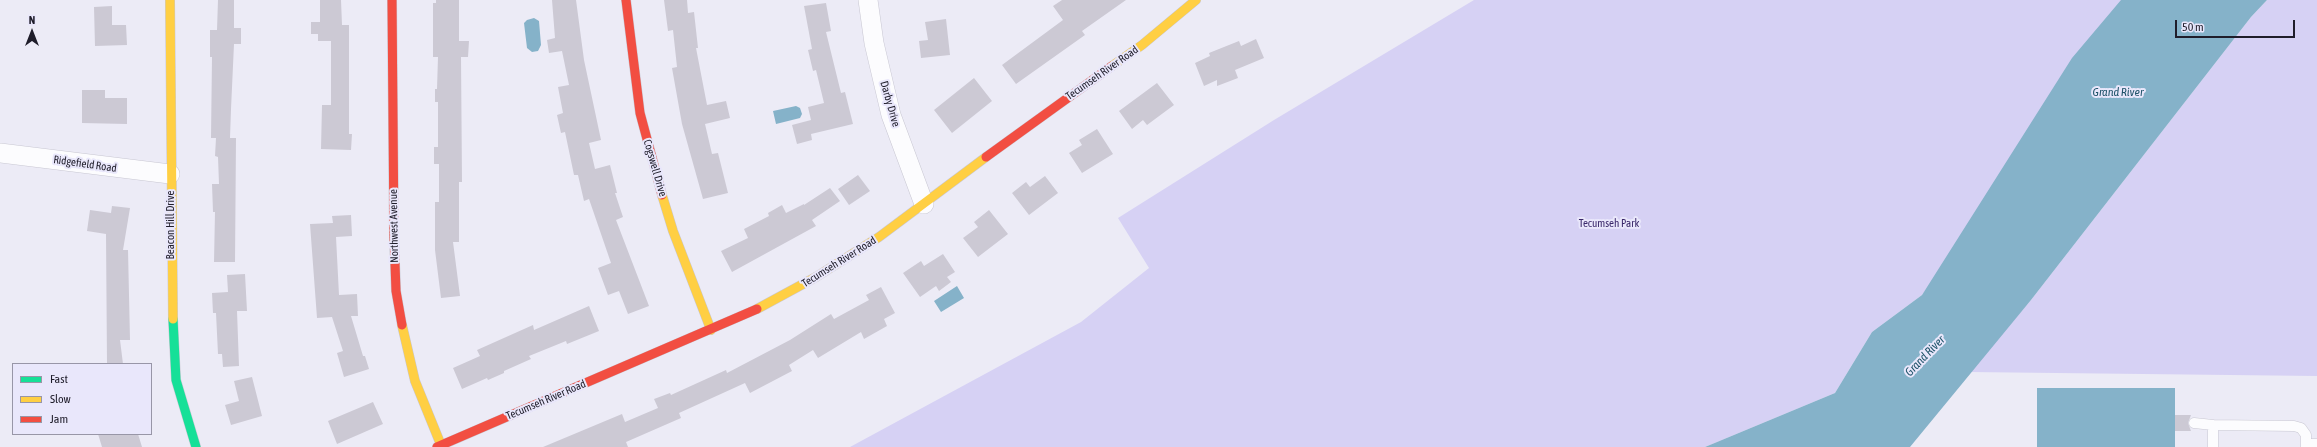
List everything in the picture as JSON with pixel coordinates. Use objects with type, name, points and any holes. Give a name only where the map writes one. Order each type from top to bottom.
[{"type":"street","name":"Beacon Hill Drive","points":[[170,0],[170,174],[173,351],[176,380],[184,412],[196,447]]},
{"type":"street","name":"Northwest Avenue","points":[[392,0],[394,236],[396,291],[404,338],[415,381],[439,446]]},
{"type":"street","name":"Cogswell Drive","points":[[626,0],[640,113],[653,168],[673,231],[711,330]]},
{"type":"street","name":"Darby Drive","points":[[868,0],[874,43],[891,115],[924,204]]},
{"type":"street","name":"Tecumseh River Road","points":[[439,446],[711,330],[770,302],[816,277],[924,204],[1030,124],[1142,46],[1196,0]]},
{"type":"street","name":"Ridgefield Road","points":[[0,153],[170,174]]},
{"type":"lane","points":[[2194,423],[2213,425],[2294,426],[2301,428],[2306,435],[2306,446],[2317,444]]},
{"type":"lane","points":[[2213,425],[2213,447]]},
{"type":"green space","name":"Tecumseh Park","points":[[1474,0],[2139,0],[1922,295],[1872,332],[1835,393],[1705,447],[850,447],[1081,322],[1149,268],[1118,218],[1274,120]]},
{"type":"green space","points":[[2267,0],[2317,0],[2317,376],[1969,372],[2031,300],[2251,17]]},
{"type":"water","name":"Grand River","points":[[2121,0],[2267,0],[2251,17],[2031,300],[1910,447],[1705,447],[1835,393],[1872,332],[1922,295],[2072,58]]},
{"type":"water","points":[[534,18],[539,21],[541,45],[538,51],[532,52],[527,48],[524,23],[527,20]]},
{"type":"water","points":[[796,106],[800,108],[802,114],[800,118],[776,124],[773,111]]},
{"type":"water","points":[[957,286],[964,298],[941,312],[934,301]]},
{"type":"water","points":[[2037,388],[2175,388],[2175,447],[2037,447]]},
{"type":"building","points":[[218,0],[234,0],[234,28],[241,28],[241,44],[234,44],[230,138],[236,138],[235,262],[214,262],[215,212],[213,212],[212,184],[219,184],[218,157],[215,156],[216,138],[211,138],[212,57],[210,57],[210,30],[217,30]]},
{"type":"building","points":[[320,0],[341,0],[342,25],[349,25],[349,134],[352,134],[351,150],[321,149],[322,105],[331,105],[331,41],[318,41],[318,34],[311,34],[311,22],[320,22]]},
{"type":"building","points":[[436,0],[459,0],[459,41],[469,41],[468,57],[461,57],[462,182],[459,182],[459,242],[453,242],[460,296],[441,298],[435,250],[435,202],[439,202],[439,164],[434,164],[434,147],[438,147],[438,102],[435,102],[435,89],[437,89],[438,57],[433,57],[433,3],[436,3]]},
{"type":"building","points":[[552,0],[576,0],[584,60],[601,140],[589,143],[595,169],[610,165],[617,193],[615,193],[623,217],[616,220],[649,306],[628,314],[619,291],[608,295],[598,268],[611,263],[589,199],[584,201],[578,175],[574,175],[565,132],[561,133],[557,115],[563,113],[558,87],[569,85],[562,51],[549,53],[547,40],[555,38]]},
{"type":"building","points":[[664,0],[687,0],[688,13],[694,12],[698,48],[696,48],[707,105],[726,101],[730,118],[705,124],[712,154],[718,153],[728,193],[703,199],[682,124],[672,68],[677,67],[673,30],[668,31]]},
{"type":"building","points":[[1062,0],[1126,0],[1082,31],[1085,35],[1016,84],[1002,65],[1063,20],[1053,6]]},
{"type":"building","points":[[826,3],[831,31],[826,32],[841,93],[845,92],[853,124],[811,134],[812,140],[797,144],[792,125],[811,120],[808,107],[824,103],[816,70],[813,71],[808,50],[812,49],[804,6]]},
{"type":"building","points":[[112,6],[112,25],[126,25],[127,45],[95,46],[94,7]]},
{"type":"building","points":[[946,19],[950,55],[921,58],[919,41],[928,40],[925,22]]},
{"type":"building","points":[[1256,39],[1264,58],[1235,70],[1238,78],[1217,86],[1217,80],[1204,86],[1195,63],[1210,56],[1209,53],[1239,41],[1241,46]]},
{"type":"building","points":[[974,78],[992,101],[952,133],[934,110]]},
{"type":"building","points":[[1157,83],[1174,105],[1147,125],[1143,120],[1132,129],[1119,111]]},
{"type":"building","points":[[82,90],[105,90],[105,98],[127,98],[127,124],[82,123]]},
{"type":"building","points":[[1097,129],[1113,154],[1082,173],[1069,153],[1082,145],[1079,140]]},
{"type":"building","points":[[858,175],[870,191],[849,205],[838,189]]},
{"type":"building","points":[[1045,176],[1058,193],[1029,215],[1012,193],[1026,182],[1030,187]]},
{"type":"building","points":[[830,188],[840,201],[812,220],[816,226],[732,272],[721,251],[748,238],[744,229],[769,216],[768,213],[782,205],[786,213],[804,205]]},
{"type":"building","points":[[112,206],[130,208],[123,250],[128,250],[130,340],[120,340],[123,363],[107,363],[106,234],[87,231],[90,210],[111,213]]},
{"type":"building","points":[[989,210],[1008,234],[978,257],[963,238],[978,227],[974,222]]},
{"type":"building","points":[[351,215],[352,236],[336,237],[339,295],[357,294],[358,316],[351,316],[363,356],[365,356],[369,369],[344,377],[337,353],[343,351],[332,317],[317,318],[310,224],[333,223],[332,216]]},
{"type":"building","points":[[943,254],[955,272],[947,277],[951,282],[939,291],[936,286],[920,297],[903,273],[921,261],[924,266]]},
{"type":"building","points":[[245,274],[247,311],[237,311],[239,366],[223,367],[222,354],[218,354],[216,313],[213,313],[212,293],[228,292],[227,275]]},
{"type":"building","points":[[881,287],[895,313],[884,319],[887,326],[864,339],[861,332],[818,358],[813,350],[789,365],[792,371],[750,393],[745,383],[679,413],[681,418],[626,442],[628,447],[543,447],[622,414],[625,422],[658,408],[654,399],[670,393],[671,395],[726,370],[727,373],[790,340],[831,314],[834,319],[869,300],[866,295]]},
{"type":"building","points":[[589,306],[599,331],[567,344],[566,341],[529,356],[531,359],[504,371],[504,373],[488,380],[487,378],[462,389],[453,368],[480,356],[477,350],[533,325],[534,330]]},
{"type":"building","points":[[252,377],[262,416],[231,425],[225,405],[239,401],[234,381]]},
{"type":"building","points":[[373,402],[383,424],[337,444],[328,421]]},
{"type":"building","points":[[2175,415],[2191,415],[2188,423],[2191,431],[2175,431]]},
{"type":"building","points":[[98,435],[138,435],[142,447],[102,447]]},
{"type":"traffic: fast","points":[[173,319],[176,380],[196,447]]},
{"type":"traffic: slow","points":[[170,0],[173,319]]},
{"type":"traffic: slow","points":[[1112,66],[1142,45],[1196,0]]},
{"type":"traffic: slow","points":[[757,309],[816,277],[879,237],[986,157]]},
{"type":"traffic: slow","points":[[662,195],[673,231],[711,330]]},
{"type":"traffic: slow","points":[[402,325],[415,381],[441,445]]},
{"type":"traffic: jam","points":[[392,0],[394,236],[396,291],[402,325]]},
{"type":"traffic: jam","points":[[626,0],[640,113],[662,195]]},
{"type":"traffic: jam","points":[[986,157],[1112,66]]},
{"type":"traffic: jam","points":[[437,447],[757,309]]}]
